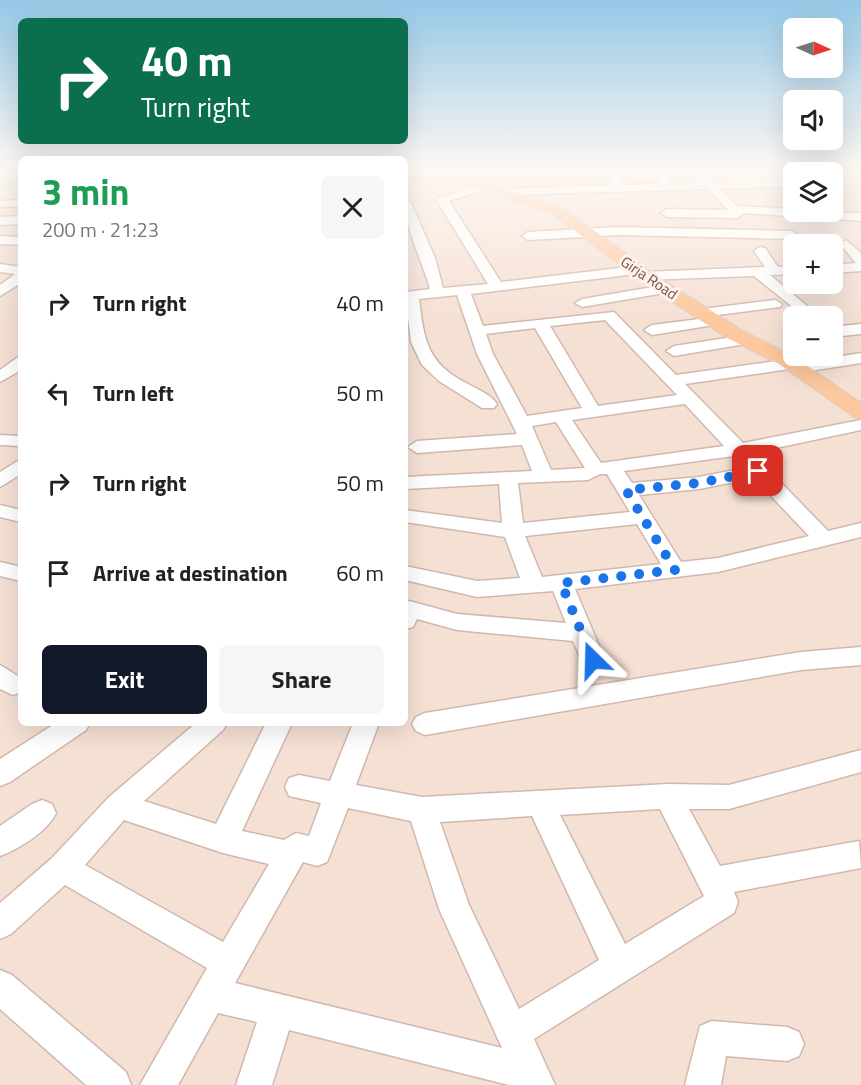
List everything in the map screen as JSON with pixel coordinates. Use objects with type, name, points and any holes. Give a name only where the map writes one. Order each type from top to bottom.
[{"type":"main road","name":"Girja Road","points":[[569,220],[640,273],[708,317],[783,360]]},
{"type":"main road","name":"Girja Road","points":[[794,366],[861,413]]},
{"type":"street","points":[[0,221],[18,220]]},
{"type":"street","points":[[412,220],[428,258],[438,294]]},
{"type":"street","points":[[454,220],[497,287]]},
{"type":"street","points":[[528,236],[619,231],[783,235]]},
{"type":"street","points":[[0,240],[18,241]]},
{"type":"street","points":[[846,244],[861,261]]},
{"type":"street","points":[[760,251],[774,271]]},
{"type":"street","points":[[843,268],[861,267]]},
{"type":"street","points":[[0,268],[18,271]]},
{"type":"street","points":[[758,271],[800,306]]},
{"type":"street","points":[[488,404],[480,397],[442,377],[426,360],[416,332],[408,296],[640,273],[783,271]]},
{"type":"street","points":[[0,292],[18,278]]},
{"type":"street","points":[[582,303],[666,289]]},
{"type":"street","points":[[463,291],[485,354],[521,422],[544,476]]},
{"type":"street","points":[[652,330],[775,304]]},
{"type":"street","points":[[477,331],[609,315],[825,540]]},
{"type":"street","points":[[540,323],[592,410]]},
{"type":"street","points":[[843,330],[861,328]]},
{"type":"street","points":[[674,351],[746,340]]},
{"type":"street","points":[[843,360],[861,358]]},
{"type":"street","points":[[0,377],[15,368],[18,362]]},
{"type":"street","points":[[671,381],[794,366]]},
{"type":"street","points":[[521,422],[592,410],[688,399]]},
{"type":"street","points":[[560,415],[604,469],[626,490],[675,570]]},
{"type":"street","points":[[408,483],[588,474],[631,462],[738,450],[861,425]]},
{"type":"street","points":[[417,447],[528,439]]},
{"type":"street","points":[[0,440],[18,441]]},
{"type":"street","points":[[0,481],[18,467]]},
{"type":"street","points":[[626,490],[699,483],[758,471]]},
{"type":"street","points":[[508,478],[513,531],[534,585]]},
{"type":"street","points":[[0,511],[18,515]]},
{"type":"street","points":[[408,516],[513,531],[643,517]]},
{"type":"street","points":[[408,574],[477,589],[561,583],[718,565],[861,530]]},
{"type":"street","points":[[0,569],[18,573]]},
{"type":"street","points":[[561,583],[593,660]]},
{"type":"street","points":[[408,613],[458,622],[582,633]]},
{"type":"street","points":[[425,724],[801,661],[861,656]]},
{"type":"street","points":[[0,774],[72,726]]},
{"type":"street","points":[[0,923],[63,868],[119,806],[211,726]]},
{"type":"street","points":[[224,840],[278,726]]},
{"type":"street","points":[[158,1085],[296,846],[317,852],[365,726]]},
{"type":"street","points":[[299,787],[422,810],[668,796],[729,797],[861,761]]},
{"type":"street","points":[[513,1032],[723,902],[668,796]]},
{"type":"street","points":[[540,803],[619,967]]},
{"type":"street","points":[[119,806],[224,840],[291,855]]},
{"type":"street","points":[[422,810],[455,909],[534,1079]]},
{"type":"street","points":[[0,843],[42,813]]},
{"type":"street","points":[[712,882],[860,856]]},
{"type":"street","points":[[63,868],[229,963]]},
{"type":"street","points":[[0,987],[113,1085]]},
{"type":"street","points":[[211,994],[534,1079]]},
{"type":"street","points":[[254,1085],[278,1011]]},
{"type":"street","points":[[703,1085],[712,1038],[787,1044]]},
{"type":"shaded area","points":[[0,220],[18,220],[18,726],[408,726],[408,220],[783,220],[783,222],[843,222],[843,220],[861,220],[861,1085],[0,1085]]},
{"type":"route","points":[[593,660],[561,583],[675,570],[626,490],[699,483],[758,471]]}]
